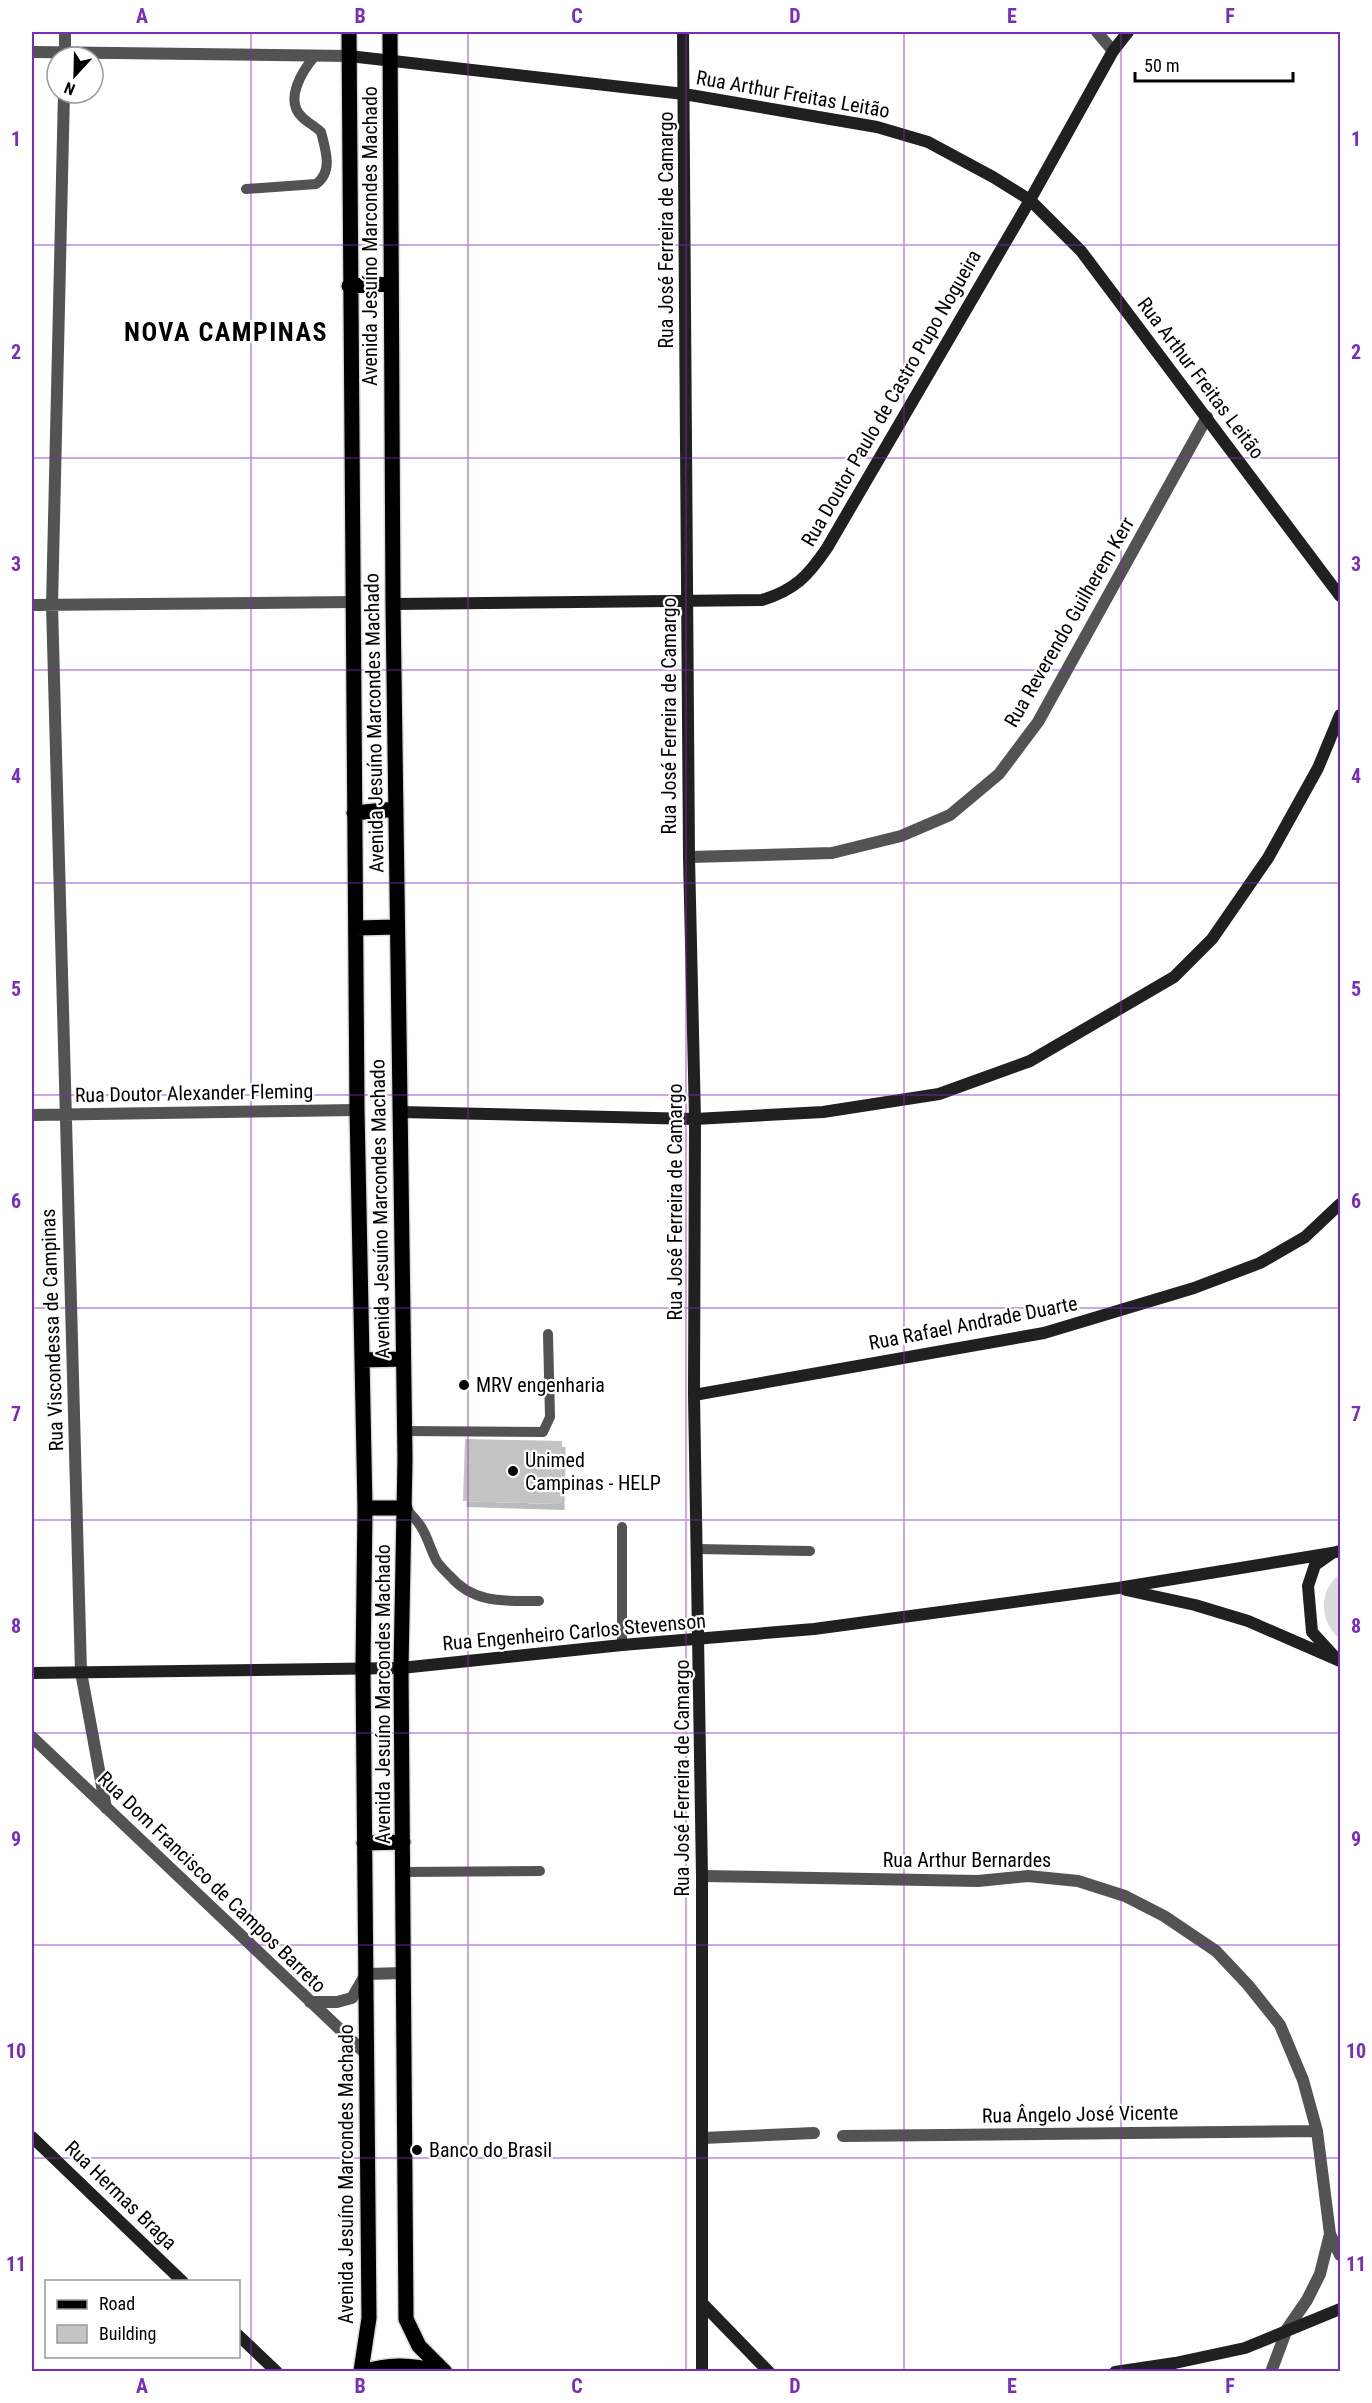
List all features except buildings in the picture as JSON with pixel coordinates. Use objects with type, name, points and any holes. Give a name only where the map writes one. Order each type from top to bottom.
[{"type":"main road","name":"Avenida Jesuíno Marcondes Machado","points":[[349,32],[349,285],[357,1110],[365,1508],[363,1668],[369,2318],[361,2371]]},
{"type":"main road","name":"Avenida Jesuíno Marcondes Machado","points":[[390,32],[393,604],[405,1508],[401,1668],[406,2319],[419,2346],[445,2372]]},
{"type":"main road","points":[[349,285],[390,284]]},
{"type":"main road","points":[[354,813],[396,809]]},
{"type":"main road","points":[[356,928],[397,927]]},
{"type":"main road","points":[[362,1360],[403,1359]]},
{"type":"main road","points":[[365,1508],[405,1508]]},
{"type":"main road","points":[[364,1843],[403,1842]]},
{"type":"main road","points":[[361,2371],[390,2365],[420,2367],[436,2372]]},
{"type":"street","name":"Rua José Ferreira de Camargo","points":[[683,32],[689,857],[695,1119],[694,1395],[700,1640],[702,1876],[702,2372]]},
{"type":"street","points":[[1097,32],[1113,51]]},
{"type":"street","name":"Rua Doutor Paulo de Castro Pupo Nogueira","points":[[393,604],[688,599],[762,600],[786,592],[811,572],[827,548],[1030,200],[1113,51],[1128,32]]},
{"type":"street","name":"Rua Arthur Freitas Leitão","points":[[105,54],[349,56],[391,60],[684,94],[866,124],[928,142],[1030,200],[1081,251],[1341,596]]},
{"type":"street","name":"Rua Viscondessa de Campinas","points":[[64,105],[52,605],[81,1672],[106,1808]]},
{"type":"street","name":"Rua Reverendo Guilherem Kerr","points":[[689,857],[832,853],[901,836],[950,815],[999,774],[1038,722],[1207,417]]},
{"type":"street","points":[[32,605],[352,602]]},
{"type":"street","points":[[400,1112],[695,1119],[823,1113],[939,1094],[1030,1061],[1128,1006],[1174,977],[1212,939],[1268,858],[1317,768],[1341,715]]},
{"type":"street","name":"Rua Doutor Alexander Fleming","points":[[32,1115],[357,1110]]},
{"type":"street","name":"Rua Rafael Andrade Duarte","points":[[694,1395],[1044,1333],[1194,1288],[1260,1263],[1305,1237],[1341,1204]]},
{"type":"street","points":[[1336,1552],[1315,1565],[1308,1586],[1307,1602],[1312,1632],[1339,1660]]},
{"type":"street","name":"Rua Engenheiro Carlos Stevenson","points":[[32,1673],[401,1668],[622,1645],[814,1629],[1118,1588],[1336,1552]]},
{"type":"street","name":"Rua Engenheiro Carlos Stevenson","points":[[1118,1588],[1195,1605],[1248,1621],[1339,1660]]},
{"type":"street","name":"Rua Dom Francisco de Campos Barreto","points":[[32,1737],[366,2055]]},
{"type":"street","name":"Rua Arthur Bernardes","points":[[702,1876],[978,1881],[1028,1875],[1078,1881],[1125,1896],[1164,1916],[1216,1951],[1248,1985],[1280,2025],[1303,2080],[1317,2131],[1330,2234],[1320,2274],[1307,2300],[1287,2329],[1271,2372]]},
{"type":"street","points":[[310,2002],[337,2002],[352,1998],[366,1974],[404,1973]]},
{"type":"street","name":"Rua Ângelo José Vicente","points":[[843,2136],[1317,2131]]},
{"type":"street","points":[[703,2138],[814,2133]]},
{"type":"street","name":"Rua Hermas Braga","points":[[32,2137],[181,2280]]},
{"type":"street","points":[[1330,2234],[1341,2255]]},
{"type":"street","points":[[702,2303],[769,2372]]},
{"type":"street","points":[[1115,2372],[1175,2363],[1245,2348],[1341,2309]]},
{"type":"street","points":[[240,2337],[276,2372]]},
{"type":"lane","points":[[246,189],[316,184],[324,178],[327,171],[321,132],[302,117],[295,104],[296,92],[305,68],[315,56]]},
{"type":"lane","points":[[404,1431],[543,1432],[550,1417],[548,1334]]},
{"type":"lane","points":[[405,1508],[419,1522],[430,1539],[435,1560],[458,1585],[477,1596],[494,1601],[539,1601]]},
{"type":"lane","points":[[621,1527],[622,1645]]},
{"type":"lane","points":[[698,1549],[810,1551]]},
{"type":"lane","points":[[403,1872],[540,1871]]},
{"type":"shaded area","points":[[1340,1574],[1340,1639],[1328,1624],[1324,1606],[1328,1589]]},
{"type":"place","name":"MRV engenharia","points":[[464,1385]]},
{"type":"place","name":"Unimed Campinas - HELP","points":[[513,1471]]},
{"type":"place","name":"Banco do Brasil","points":[[417,2150]]},
{"type":"district","name":"NOVA CAMPINAS","points":[[226,332]]}]
